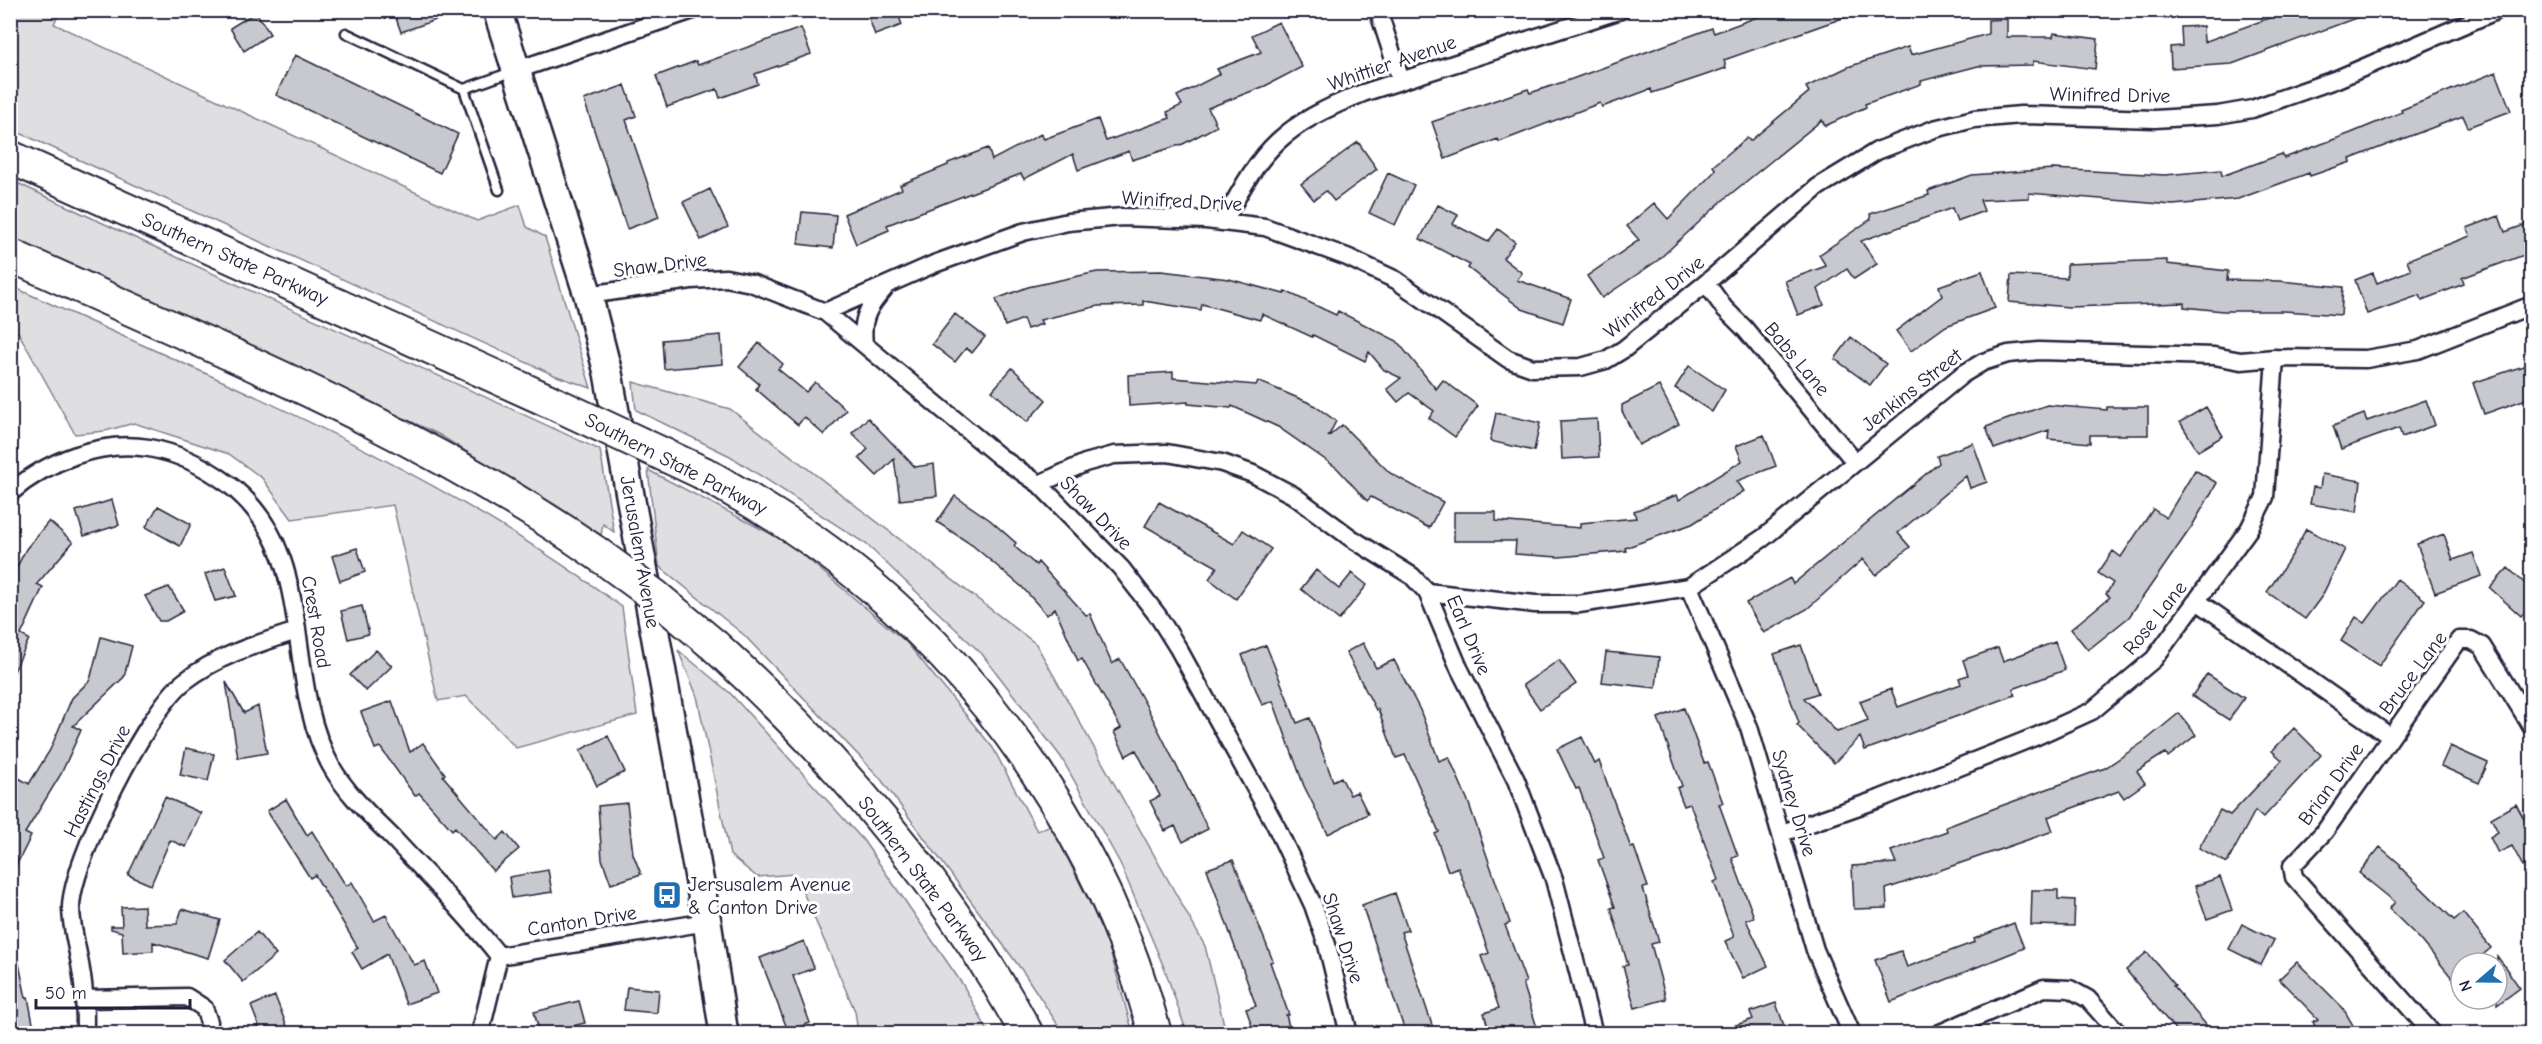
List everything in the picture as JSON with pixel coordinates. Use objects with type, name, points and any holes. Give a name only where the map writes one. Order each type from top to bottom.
[{"type":"highway","name":"Southern State Parkway","points":[[10,157],[703,473],[780,518],[843,563],[903,615],[971,686],[1046,786],[1085,855],[1130,956],[1155,1034]]},
{"type":"highway","name":"Southern State Parkway","points":[[10,255],[403,437],[502,491],[595,552],[655,596],[715,646],[795,722],[874,810],[943,900],[986,964],[1027,1034]]},
{"type":"main road","name":"Jerusalem Avenue","points":[[497,10],[588,295],[608,373],[707,922],[724,1034]]},
{"type":"street","points":[[517,70],[693,10]]},
{"type":"street","points":[[1378,10],[1401,81]]},
{"type":"street","name":"Whittier Avenue","points":[[1224,222],[1258,160],[1287,131],[1324,108],[1621,10]]},
{"type":"street","name":"Winifred Drive","points":[[825,312],[934,264],[1023,232],[1068,222],[1122,217],[1224,222],[1265,227],[1347,257],[1396,280],[1508,359],[1533,368],[1581,367],[1606,360],[1624,349],[1706,283],[1818,187],[1877,151],[1934,129],[1974,119],[2021,115],[2155,119],[2218,115],[2252,109],[2337,79],[2498,10]]},
{"type":"street","name":"Shaw Drive","points":[[588,295],[691,280],[726,278],[751,283],[825,312],[1000,457],[1039,484],[1121,568],[1158,616],[1178,648],[1276,826],[1313,905],[1349,1034]]},
{"type":"street","name":"Babs Lane","points":[[1706,283],[1724,308],[1745,329],[1855,462]]},
{"type":"street","points":[[864,343],[862,331],[867,310],[889,284]]},
{"type":"street","name":"Jenkins Street","points":[[1427,592],[1535,604],[1579,604],[1689,587],[1763,538],[1963,374],[1983,362],[2008,354],[2039,351],[2214,356],[2241,361],[2275,358],[2366,359],[2418,350],[2532,305]]},
{"type":"street","name":"Rose Lane","points":[[1782,833],[2026,740],[2092,711],[2154,659],[2249,529],[2265,497],[2275,358]]},
{"type":"street","name":"Crest Road","points":[[10,493],[49,466],[100,450],[142,447],[175,454],[201,466],[245,498],[274,535],[288,576],[312,720],[320,745],[332,769],[353,797],[471,920],[499,956]]},
{"type":"street","name":"Earl Drive","points":[[1039,484],[1084,463],[1114,455],[1167,453],[1222,463],[1253,474],[1293,495],[1352,538],[1412,576],[1427,592],[1459,668],[1516,780],[1554,879],[1594,1034]]},
{"type":"street","name":"Sydney Drive","points":[[1689,587],[1746,718],[1815,950],[1852,1034]]},
{"type":"street","name":"Brian Drive","points":[[2197,601],[2391,737],[2325,831],[2292,866],[2294,877],[2433,1034]]},
{"type":"street","name":"Hastings Drive","points":[[85,1034],[85,999],[74,934],[72,906],[74,881],[91,835],[150,723],[182,683],[210,663],[234,651],[297,631]]},
{"type":"street","name":"Bruce Lane","points":[[2391,737],[2459,640],[2471,640],[2482,646],[2532,727]]},
{"type":"street","name":"Canton Drive","points":[[499,956],[707,922]]},
{"type":"street","points":[[480,1034],[499,956]]},
{"type":"street","points":[[1938,1034],[2044,988],[2070,989],[2088,999],[2119,1034]]},
{"type":"street","points":[[85,999],[187,997],[204,1008],[209,1022],[207,1034]]},
{"type":"lane","points":[[346,33],[464,89],[517,70]]},
{"type":"lane","points":[[464,89],[498,190]]},
{"type":"shaded area","points":[[11,10],[60,11],[54,24],[477,221],[520,205],[527,227],[545,237],[591,388],[554,375],[11,129]]},
{"type":"shaded area","points":[[11,180],[600,450],[614,532],[603,524],[601,535],[438,434],[11,238]]},
{"type":"shaded area","points":[[11,286],[326,430],[402,469],[551,557],[622,607],[637,715],[516,748],[466,696],[438,701],[393,505],[292,519],[262,478],[229,454],[134,423],[105,431],[75,434],[18,332],[11,338]]},
{"type":"shaded area","points":[[633,382],[730,409],[1036,644],[1205,946],[1226,1033],[1187,1033],[1165,970],[1120,863],[1061,757],[982,654],[866,544],[730,456],[636,410]]},
{"type":"shaded area","points":[[648,470],[790,544],[907,643],[993,748],[1037,831],[1051,825],[1106,936],[1133,1033],[1049,1033],[1048,1030],[1058,1025],[1024,973],[880,778],[744,635],[659,566]]},
{"type":"shaded area","points":[[678,650],[730,693],[863,840],[963,985],[989,1033],[858,1033],[855,1011],[795,874],[757,877],[730,855],[697,696]]},
{"type":"building","points":[[393,10],[455,10],[456,13],[401,32]]},
{"type":"building","points":[[866,10],[897,10],[902,25],[875,35]]},
{"type":"building","points":[[1776,10],[1857,13],[1724,60],[1726,68],[1652,93],[1651,89],[1602,107],[1600,103],[1499,142],[1498,139],[1445,159],[1432,122],[1528,89],[1530,93],[1712,28],[1714,33]]},
{"type":"building","points":[[2291,10],[2372,12],[2232,64],[2171,68],[2170,47],[2182,46],[2181,27],[2203,26],[2204,42]]},
{"type":"building","points":[[256,12],[270,34],[244,51],[230,28]]},
{"type":"building","points":[[2007,19],[2007,37],[2053,37],[2054,33],[2098,39],[2095,69],[2033,61],[2033,65],[1978,66],[1921,81],[1921,84],[1865,104],[1866,107],[1825,126],[1822,120],[1722,201],[1657,261],[1602,298],[1587,276],[1639,240],[1627,226],[1654,203],[1668,219],[1716,170],[1713,166],[1747,138],[1750,141],[1809,92],[1806,87],[1848,67],[1908,47],[1911,55],[1988,34],[1988,20]]},
{"type":"building","points":[[1279,22],[1302,67],[1265,86],[1208,108],[1217,126],[1183,144],[1132,160],[1129,151],[1078,170],[1073,154],[1024,179],[1021,174],[887,225],[889,230],[856,244],[844,214],[902,189],[900,185],[948,165],[948,163],[988,148],[992,160],[1041,134],[1044,139],[1098,119],[1106,141],[1170,118],[1167,112],[1182,105],[1177,96],[1220,74],[1217,69],[1261,52],[1252,35]]},
{"type":"building","points":[[801,28],[811,54],[755,74],[758,84],[720,98],[717,89],[667,107],[656,76],[696,61],[698,65]]},
{"type":"building","points":[[295,55],[458,134],[440,173],[276,95]]},
{"type":"building","points":[[2496,72],[2511,111],[2468,127],[2463,116],[2350,159],[2351,162],[2310,176],[2309,173],[2238,199],[2173,205],[2029,193],[2029,198],[1980,200],[1984,211],[1957,221],[1952,208],[1861,241],[1877,264],[1854,279],[1847,269],[1818,289],[1824,305],[1798,315],[1785,281],[1826,266],[1819,255],[1871,219],[1870,214],[1929,195],[1928,191],[1972,175],[2053,169],[2165,175],[2221,170],[2222,176],[2282,154],[2284,158],[2351,133],[2402,112],[2401,110]]},
{"type":"building","points":[[625,85],[636,116],[626,120],[659,217],[627,229],[584,100]]},
{"type":"building","points":[[1358,142],[1377,169],[1334,201],[1326,191],[1314,200],[1301,184]]},
{"type":"building","points":[[1388,173],[1414,185],[1395,225],[1369,213]]},
{"type":"building","points":[[710,189],[728,227],[701,240],[683,202]]},
{"type":"building","points":[[1438,205],[1458,215],[1453,224],[1488,242],[1498,229],[1515,242],[1503,258],[1522,273],[1517,280],[1571,299],[1563,323],[1522,309],[1468,268],[1470,265],[1420,239]]},
{"type":"building","points":[[802,212],[836,215],[833,248],[798,244]]},
{"type":"building","points":[[2499,216],[2505,232],[2532,222],[2532,252],[2462,278],[2464,284],[2422,300],[2420,295],[2367,314],[2355,280],[2373,273],[2377,283],[2411,270],[2407,260],[2470,236],[2467,228]]},
{"type":"building","points":[[2167,260],[2167,264],[2228,271],[2227,280],[2280,281],[2343,287],[2341,315],[2284,311],[2223,311],[2184,307],[2184,303],[2069,307],[2009,302],[2011,275],[2067,278],[2067,264]]},
{"type":"building","points":[[1161,271],[1229,279],[1284,294],[1285,291],[1336,315],[1338,311],[1397,341],[1436,389],[1443,380],[1478,406],[1455,437],[1429,418],[1434,411],[1409,393],[1398,402],[1387,389],[1401,378],[1384,370],[1369,352],[1365,361],[1313,335],[1312,337],[1262,314],[1260,320],[1202,304],[1201,310],[1143,301],[1143,305],[1098,306],[1040,320],[1042,324],[1027,329],[1023,319],[1005,326],[996,299],[1028,287],[1097,272]]},
{"type":"building","points":[[1982,271],[1995,308],[1946,326],[1911,351],[1896,331],[1942,296],[1939,286]]},
{"type":"building","points":[[955,314],[985,337],[972,353],[966,348],[955,362],[932,344]]},
{"type":"building","points":[[721,335],[723,364],[664,369],[662,340]]},
{"type":"building","points":[[1851,337],[1886,364],[1870,385],[1835,359]]},
{"type":"building","points":[[759,343],[783,364],[778,369],[806,392],[815,382],[846,410],[824,435],[804,417],[798,425],[756,389],[759,384],[739,367]]},
{"type":"building","points":[[2532,363],[2532,397],[2484,414],[2473,383]]},
{"type":"building","points":[[1689,366],[1725,390],[1712,412],[1675,388]]},
{"type":"building","points":[[1012,368],[1046,400],[1027,422],[992,391]]},
{"type":"building","points":[[1173,372],[1173,378],[1256,385],[1258,381],[1312,404],[1336,421],[1328,437],[1342,425],[1390,473],[1443,502],[1429,528],[1371,497],[1367,501],[1337,468],[1278,427],[1232,406],[1231,408],[1188,404],[1188,402],[1129,406],[1128,375]]},
{"type":"building","points":[[1659,386],[1679,424],[1639,445],[1622,411],[1622,405]]},
{"type":"building","points":[[2426,400],[2435,425],[2402,437],[2399,428],[2341,449],[2333,426],[2364,414],[2367,421]]},
{"type":"building","points":[[2047,405],[2107,410],[2107,407],[2148,407],[2148,435],[2090,435],[2090,443],[2048,439],[2049,430],[1994,449],[1986,427]]},
{"type":"building","points":[[2206,407],[2223,436],[2198,451],[2180,422]]},
{"type":"building","points":[[1496,413],[1540,423],[1534,451],[1490,441]]},
{"type":"building","points":[[868,418],[915,467],[934,464],[937,496],[900,500],[894,459],[877,476],[859,458],[868,449],[852,433]]},
{"type":"building","points":[[1597,419],[1599,457],[1562,459],[1560,421]]},
{"type":"building","points":[[1764,435],[1776,466],[1737,481],[1744,491],[1692,524],[1625,548],[1626,551],[1559,557],[1515,554],[1516,541],[1454,541],[1454,512],[1496,512],[1496,521],[1580,528],[1580,523],[1636,518],[1634,511],[1677,495],[1679,500],[1742,461],[1736,446]]},
{"type":"building","points":[[1973,443],[1987,482],[1970,488],[1966,476],[1898,533],[1910,547],[1876,575],[1863,559],[1807,609],[1764,633],[1746,603],[1790,578],[1793,584],[1939,463],[1937,456]]},
{"type":"building","points":[[2195,470],[2217,483],[2192,526],[2129,617],[2088,650],[2071,629],[2110,597],[2106,594],[2113,583],[2098,573],[2113,551],[2121,557],[2153,509],[2166,518]]},
{"type":"building","points":[[2322,474],[2361,481],[2357,512],[2310,504],[2313,487],[2320,488]]},
{"type":"building","points":[[955,496],[990,520],[1016,543],[1014,546],[1036,565],[1038,562],[1086,615],[1090,614],[1112,664],[1120,659],[1147,707],[1208,829],[1183,842],[1175,826],[1165,831],[1150,801],[1160,796],[1136,750],[1126,756],[1114,732],[1121,728],[1082,659],[1078,661],[1055,608],[1047,615],[1022,587],[972,545],[937,522]]},
{"type":"building","points":[[112,500],[119,525],[84,536],[76,511]]},
{"type":"building","points":[[1159,502],[1234,544],[1243,530],[1271,549],[1236,599],[1209,579],[1217,567],[1145,526]]},
{"type":"building","points":[[158,506],[191,524],[180,546],[146,527]]},
{"type":"building","points":[[49,521],[73,542],[37,584],[43,587],[21,635],[29,639],[10,680],[10,581],[26,549]]},
{"type":"building","points":[[2306,529],[2345,549],[2322,596],[2305,619],[2267,592]]},
{"type":"building","points":[[2444,534],[2453,560],[2473,553],[2481,576],[2435,593],[2417,544]]},
{"type":"building","points":[[357,548],[365,572],[340,581],[332,556]]},
{"type":"building","points":[[225,567],[236,596],[215,601],[205,574]]},
{"type":"building","points":[[2508,568],[2532,590],[2532,604],[2521,616],[2490,588]]},
{"type":"building","points":[[1316,570],[1339,589],[1352,573],[1367,585],[1339,620],[1301,589]]},
{"type":"building","points":[[2397,579],[2425,600],[2379,666],[2341,641],[2356,617],[2365,623]]},
{"type":"building","points":[[169,587],[184,611],[166,621],[159,621],[145,596]]},
{"type":"building","points":[[362,606],[369,634],[348,639],[341,611]]},
{"type":"building","points":[[101,637],[132,646],[124,677],[73,726],[81,730],[61,774],[25,833],[31,836],[10,878],[10,793],[19,778],[29,784],[50,750],[72,698],[90,680]]},
{"type":"building","points":[[2055,642],[2065,670],[2013,689],[2015,695],[1865,750],[1860,737],[1834,763],[1797,725],[1799,723],[1774,654],[1801,645],[1818,693],[1804,698],[1837,732],[1868,720],[1860,701],[1891,689],[1898,707],[1961,684],[1959,678],[1968,675],[1963,660],[1998,648],[2003,661]]},
{"type":"building","points":[[1363,643],[1376,668],[1394,660],[1420,710],[1439,761],[1449,757],[1468,801],[1510,923],[1505,925],[1526,982],[1523,983],[1539,1034],[1490,1034],[1484,1013],[1499,1008],[1481,956],[1489,953],[1458,867],[1448,871],[1435,834],[1439,832],[1405,755],[1396,758],[1378,709],[1376,710],[1346,652]]},
{"type":"building","points":[[1266,645],[1297,723],[1310,718],[1333,781],[1341,777],[1350,795],[1357,792],[1368,814],[1328,834],[1304,786],[1273,701],[1262,705],[1242,655]]},
{"type":"building","points":[[376,650],[392,666],[366,691],[350,675]]},
{"type":"building","points":[[1606,652],[1659,657],[1656,688],[1602,682]]},
{"type":"building","points":[[1559,660],[1576,684],[1540,709],[1523,685]]},
{"type":"building","points":[[2207,674],[2244,698],[2229,720],[2192,696]]},
{"type":"building","points":[[226,682],[244,713],[258,706],[267,753],[238,758]]},
{"type":"building","points":[[392,701],[410,752],[423,743],[445,774],[443,776],[497,840],[505,832],[519,849],[493,871],[455,827],[452,830],[419,793],[415,796],[380,747],[375,749],[361,712]]},
{"type":"building","points":[[1684,708],[1704,763],[1708,762],[1723,803],[1719,804],[1738,856],[1732,858],[1754,917],[1746,920],[1768,966],[1743,978],[1725,941],[1734,937],[1714,882],[1718,880],[1690,804],[1684,806],[1677,788],[1682,786],[1658,718]]},
{"type":"building","points":[[2179,713],[2196,735],[2168,757],[2165,753],[2137,771],[2145,783],[2124,798],[2119,791],[2048,817],[2053,831],[1886,889],[1887,908],[1854,909],[1852,866],[1896,863],[1891,851],[1947,831],[1946,827],[2105,768],[2145,741]]},
{"type":"building","points":[[2294,728],[2321,755],[2263,818],[2255,811],[2227,863],[2199,848],[2220,810],[2230,815],[2282,760],[2272,751]]},
{"type":"building","points":[[608,736],[625,772],[597,786],[580,750]]},
{"type":"building","points":[[1582,737],[1595,764],[1599,761],[1631,848],[1634,847],[1648,887],[1643,888],[1659,942],[1651,944],[1666,999],[1635,1008],[1623,966],[1628,965],[1611,908],[1615,907],[1598,860],[1604,858],[1579,788],[1576,789],[1557,749]]},
{"type":"building","points":[[2450,746],[2488,763],[2479,783],[2441,766]]},
{"type":"building","points":[[186,748],[214,754],[208,781],[180,775]]},
{"type":"building","points":[[165,797],[201,813],[186,847],[170,840],[151,885],[128,875]]},
{"type":"building","points":[[286,799],[307,835],[312,831],[346,886],[352,882],[374,921],[386,915],[414,965],[425,961],[437,993],[406,1004],[387,954],[362,969],[352,952],[358,948],[315,875],[310,878],[267,811]]},
{"type":"building","points":[[627,803],[633,854],[641,874],[611,884],[602,859],[598,806]]},
{"type":"building","points":[[2516,804],[2532,834],[2532,883],[2512,846],[2498,853],[2490,837],[2498,832],[2491,818]]},
{"type":"building","points":[[2380,847],[2401,865],[2400,867],[2454,920],[2463,913],[2491,948],[2487,951],[2449,951],[2449,974],[2421,940],[2389,909],[2395,902],[2359,873]]},
{"type":"building","points":[[1233,860],[1273,961],[1270,962],[1289,1015],[1286,1015],[1291,1034],[1255,1034],[1246,1009],[1256,1006],[1207,869]]},
{"type":"building","points":[[548,870],[552,892],[512,898],[509,877]]},
{"type":"building","points":[[2220,877],[2232,910],[2207,919],[2195,886]]},
{"type":"building","points":[[2032,890],[2058,890],[2058,899],[2075,900],[2074,926],[2031,925]]},
{"type":"building","points":[[1395,893],[1408,930],[1401,932],[1435,1034],[1406,1034],[1362,905]]},
{"type":"building","points":[[144,906],[145,925],[177,924],[182,909],[220,920],[208,958],[153,942],[153,951],[123,953],[122,932],[111,929],[111,926],[122,926],[121,907]]},
{"type":"building","points":[[2014,923],[2024,948],[1891,1002],[1875,960],[1901,951],[1907,967],[1975,942],[1974,939]]},
{"type":"building","points":[[2242,924],[2274,940],[2261,965],[2229,949]]},
{"type":"building","points":[[257,932],[276,955],[243,982],[225,960]]},
{"type":"building","points":[[804,941],[814,968],[793,976],[810,1023],[788,1031],[760,958]]},
{"type":"building","points":[[2147,952],[2214,1034],[2179,1034],[2126,970]]},
{"type":"building","points":[[18,959],[35,1034],[10,1034],[10,960]]},
{"type":"building","points":[[2297,962],[2343,1008],[2358,1034],[2319,1034],[2313,1022],[2318,1019],[2279,979]]},
{"type":"building","points":[[2509,973],[2520,988],[2509,996]]},
{"type":"building","points":[[627,987],[659,990],[657,1013],[624,1010]]},
{"type":"building","points":[[275,996],[290,1034],[262,1034],[251,1006]]},
{"type":"building","points":[[579,1001],[585,1023],[540,1034],[534,1012]]},
{"type":"building","points":[[1776,1003],[1787,1034],[1720,1034],[1719,1031],[1753,1019],[1750,1012]]},
{"type":"place","name":"Jersusalem Avenue & Canton Drive","points":[[667,895]]}]
